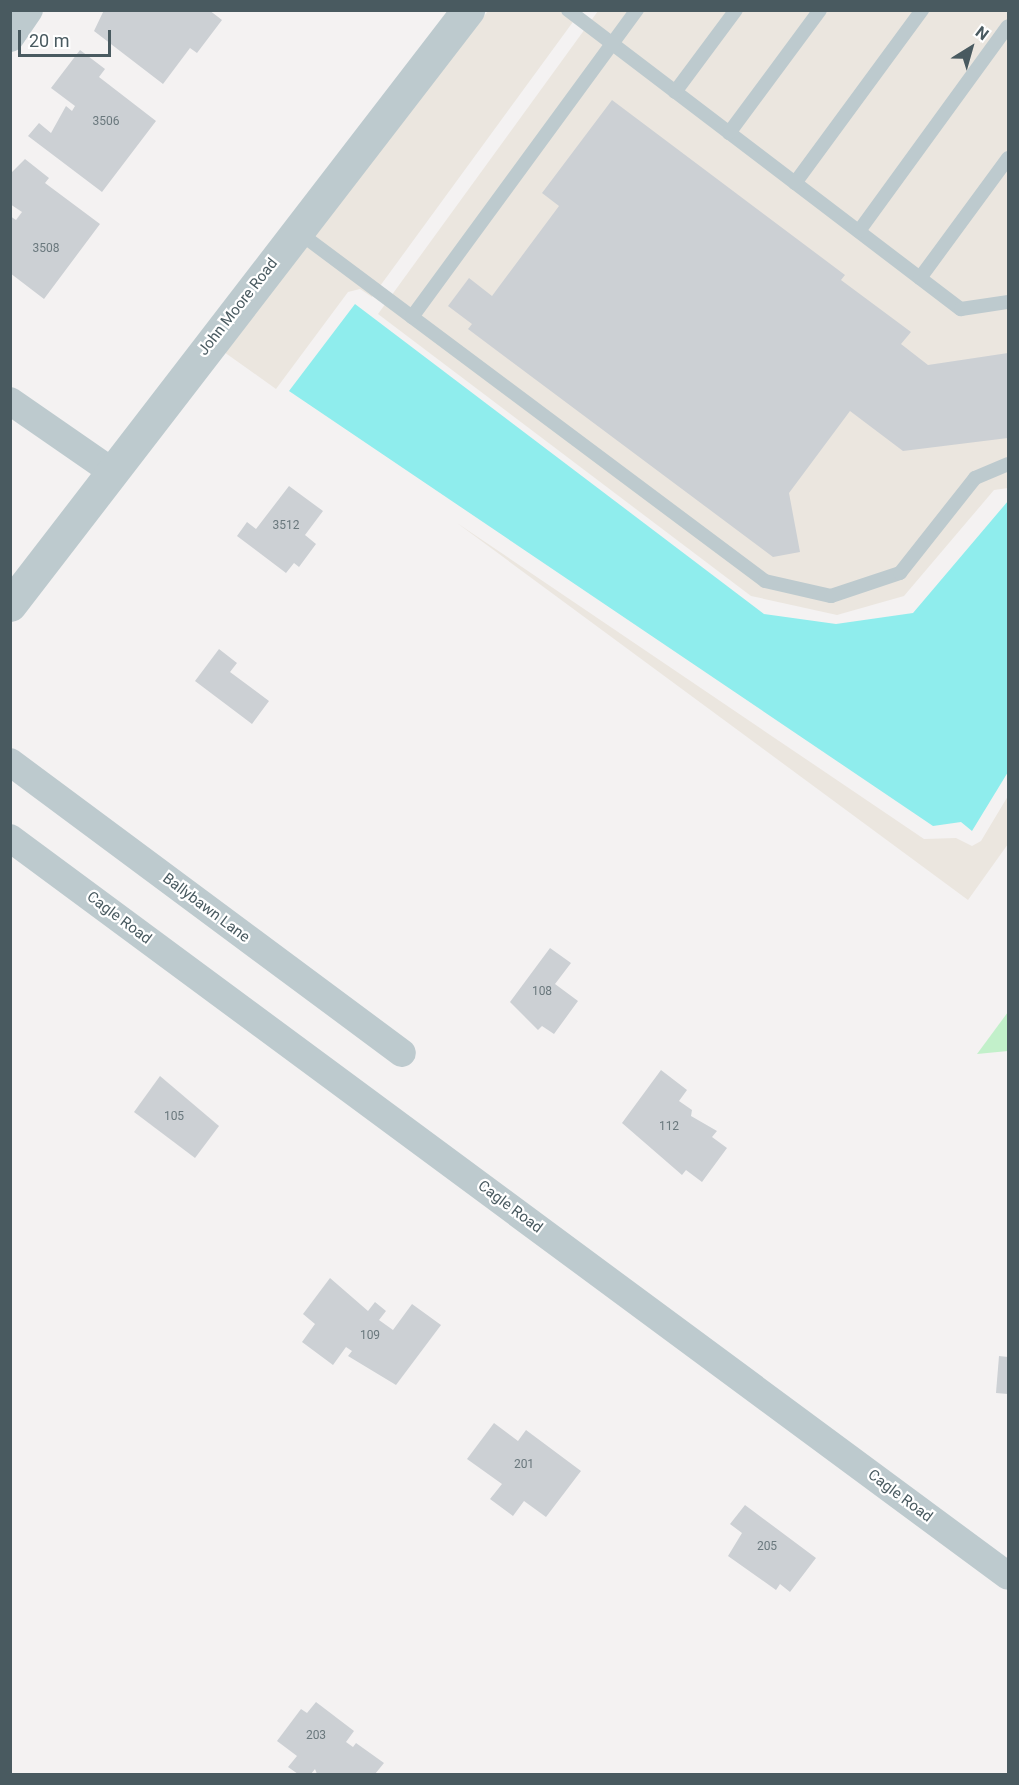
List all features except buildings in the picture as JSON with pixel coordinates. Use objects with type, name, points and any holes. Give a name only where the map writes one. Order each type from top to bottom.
[{"type":"street","points":[[10,38],[28,10]]},
{"type":"street","name":"John Moore Road","points":[[10,604],[468,10]]},
{"type":"street","points":[[10,400],[111,471]]},
{"type":"street","name":"Ballybawn Lane","points":[[10,762],[402,1053]]},
{"type":"street","name":"Cagle Road","points":[[10,838],[1008,1576]]},
{"type":"lane","points":[[568,10],[960,309],[1006,298]]},
{"type":"lane","points":[[412,317],[637,10]]},
{"type":"lane","points":[[675,92],[736,10]]},
{"type":"lane","points":[[729,133],[819,10]]},
{"type":"lane","points":[[795,183],[922,10]]},
{"type":"lane","points":[[859,231],[1008,26]]},
{"type":"lane","points":[[920,278],[1008,158]]},
{"type":"lane","points":[[297,231],[765,582],[831,596],[900,573],[975,478],[1008,464]]},
{"type":"shaded area","points":[[573,10],[578,15],[372,297],[360,289],[348,292],[276,389],[224,352],[488,11]]},
{"type":"shaded area","points":[[598,11],[1008,11],[1008,488],[994,490],[904,596],[837,615],[751,596],[378,314]]},
{"type":"shaded area","points":[[457,523],[924,839],[956,838],[972,846],[981,841],[1008,796],[1008,844],[968,900]]},
{"type":"green space","points":[[1008,1012],[1008,1051],[977,1054]]},
{"type":"water","points":[[355,304],[764,614],[836,624],[913,613],[1008,501],[1008,772],[972,831],[961,822],[933,826],[289,391]]}]
